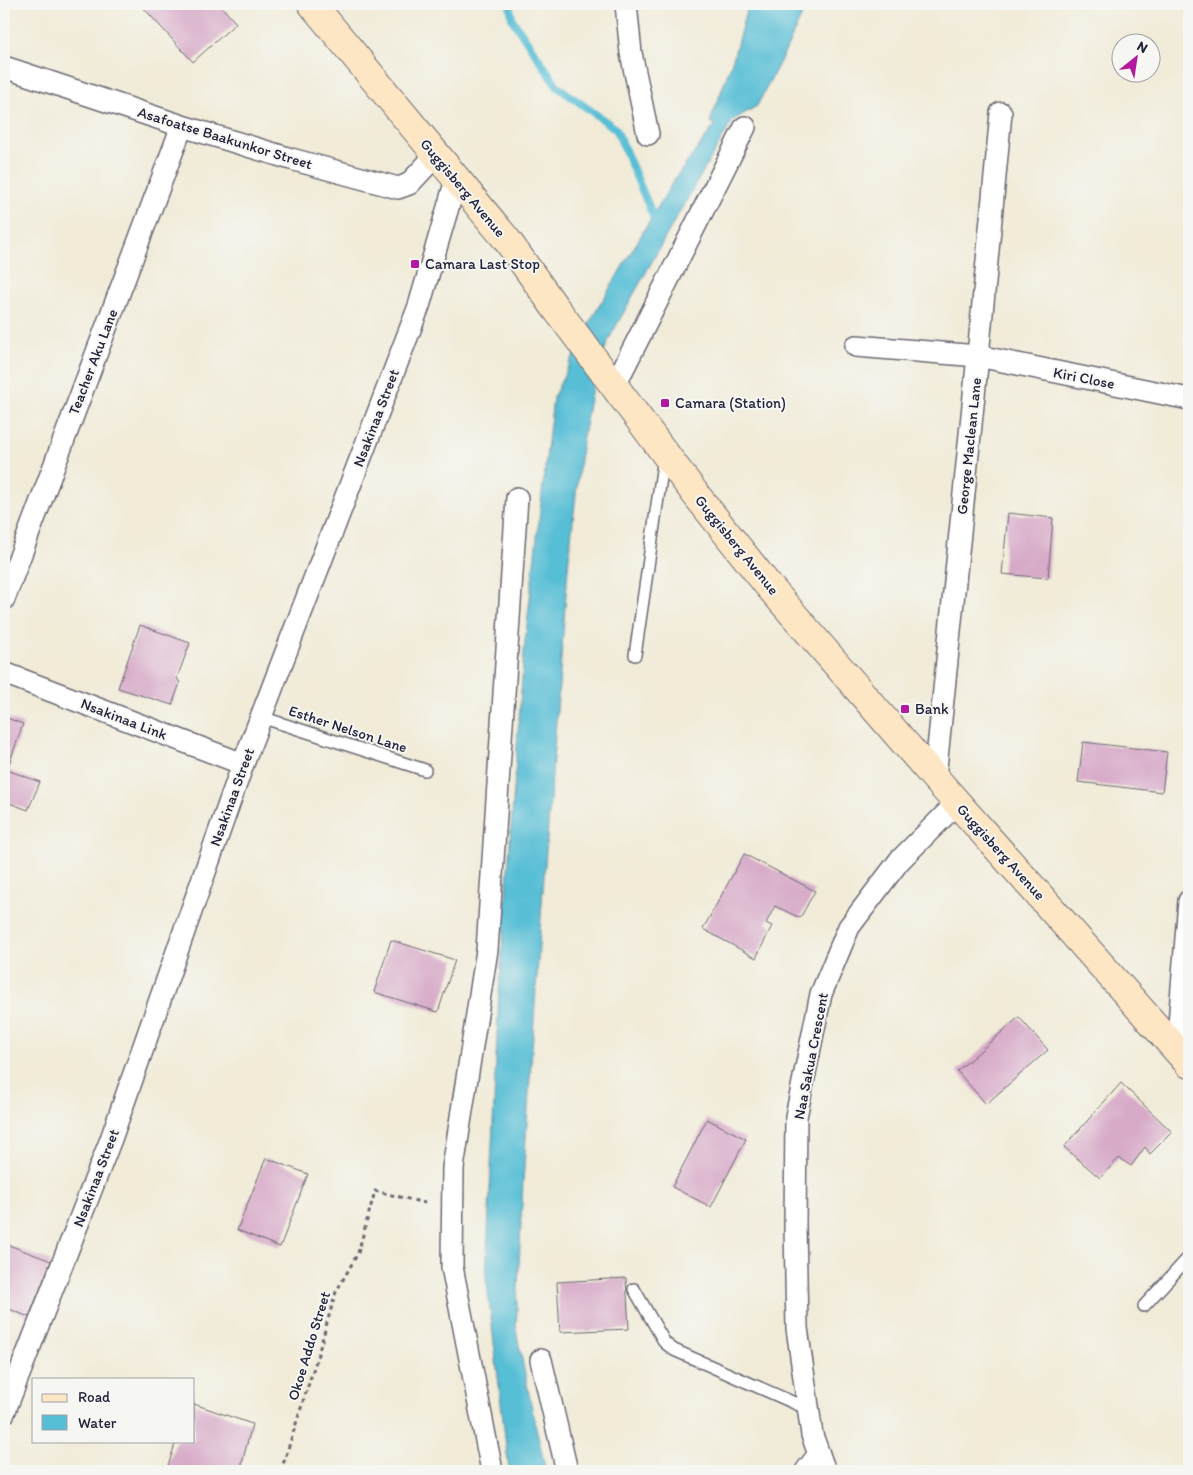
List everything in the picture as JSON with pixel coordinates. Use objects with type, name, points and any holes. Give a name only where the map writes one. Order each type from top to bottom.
[{"type":"main road","name":"Guggisberg Avenue","points":[[312,4],[507,240],[554,306],[697,496],[768,584],[935,778],[1183,1057]]},
{"type":"street","points":[[626,4],[631,53],[648,134]]},
{"type":"street","name":"Asafoatse Baakunkor Street","points":[[4,67],[182,126],[291,159],[398,188],[409,184],[436,155]]},
{"type":"street","name":"George Maclean Lane","points":[[935,778],[978,356],[1000,113]]},
{"type":"street","name":"Teacher Aku Lane","points":[[4,599],[182,126]]},
{"type":"street","points":[[608,376],[745,127]]},
{"type":"street","name":"Nsakinaa Street","points":[[4,1413],[111,1139],[243,764],[419,306],[456,180]]},
{"type":"street","name":"Kiri Close","points":[[856,346],[978,356],[1189,399]]},
{"type":"street","points":[[492,1471],[452,1267],[453,1168],[487,950],[517,498]]},
{"type":"street","name":"Nsakinaa Link","points":[[4,674],[243,764]]},
{"type":"street","name":"Naa Sakua Crescent","points":[[822,1463],[812,1435],[797,1328],[795,1226],[796,1117],[821,994],[849,927],[899,861],[957,803]]},
{"type":"street","points":[[1183,1057],[1189,901]]},
{"type":"street","points":[[541,1360],[567,1471]]},
{"type":"street","points":[[806,1471],[822,1463]]},
{"type":"lane","points":[[635,655],[665,452]]},
{"type":"lane","name":"Esther Nelson Lane","points":[[262,717],[425,770]]},
{"type":"lane","points":[[1144,1306],[1189,1257]]},
{"type":"lane","points":[[634,1289],[664,1343],[674,1350],[808,1410]]},
{"type":"path","name":"Okoe Addo Street","points":[[281,1471],[336,1292],[358,1253],[375,1192],[453,1210]]},
{"type":"water","points":[[748,4],[807,4],[757,106],[733,120],[609,339],[593,383],[582,442],[569,556],[542,902],[523,1182],[516,1330],[546,1471],[509,1471],[486,1275],[499,993],[524,650],[553,398],[592,318],[674,180],[715,125],[710,122],[733,59]]},
{"type":"building","points":[[140,4],[219,4],[236,23],[193,62]]},
{"type":"building","points":[[1008,513],[1053,518],[1048,578],[1002,574]]},
{"type":"building","points":[[4,514],[10,517],[4,531]]},
{"type":"building","points":[[140,625],[190,643],[177,678],[180,683],[172,705],[118,688]]},
{"type":"building","points":[[4,717],[23,724],[7,770],[40,782],[28,810],[4,801]]},
{"type":"building","points":[[1083,742],[1167,752],[1162,792],[1078,782]]},
{"type":"building","points":[[744,854],[815,891],[800,918],[775,906],[766,923],[772,926],[756,958],[703,929]]},
{"type":"building","points":[[391,940],[455,960],[438,1012],[374,992]]},
{"type":"building","points":[[1019,1017],[1048,1050],[986,1104],[957,1071]]},
{"type":"building","points":[[1121,1083],[1172,1132],[1150,1154],[1145,1147],[1131,1166],[1119,1158],[1100,1178],[1064,1147]]},
{"type":"building","points":[[707,1119],[746,1139],[711,1207],[672,1187]]},
{"type":"building","points":[[266,1158],[308,1174],[280,1247],[237,1230]]},
{"type":"building","points":[[6,1244],[51,1261],[29,1317],[4,1307],[4,1250]]},
{"type":"building","points":[[626,1278],[629,1329],[560,1332],[557,1282]]},
{"type":"building","points":[[195,1404],[252,1424],[240,1471],[175,1471],[167,1469],[176,1442],[195,1442]]},
{"type":"waterway","points":[[510,4],[512,19],[558,87],[616,129],[653,216]]},
{"type":"place","name":"Camara Last Stop","points":[[415,264]]},
{"type":"place","name":"Camara (Station)","points":[[665,403]]},
{"type":"place","name":"Bank","points":[[905,709]]}]
